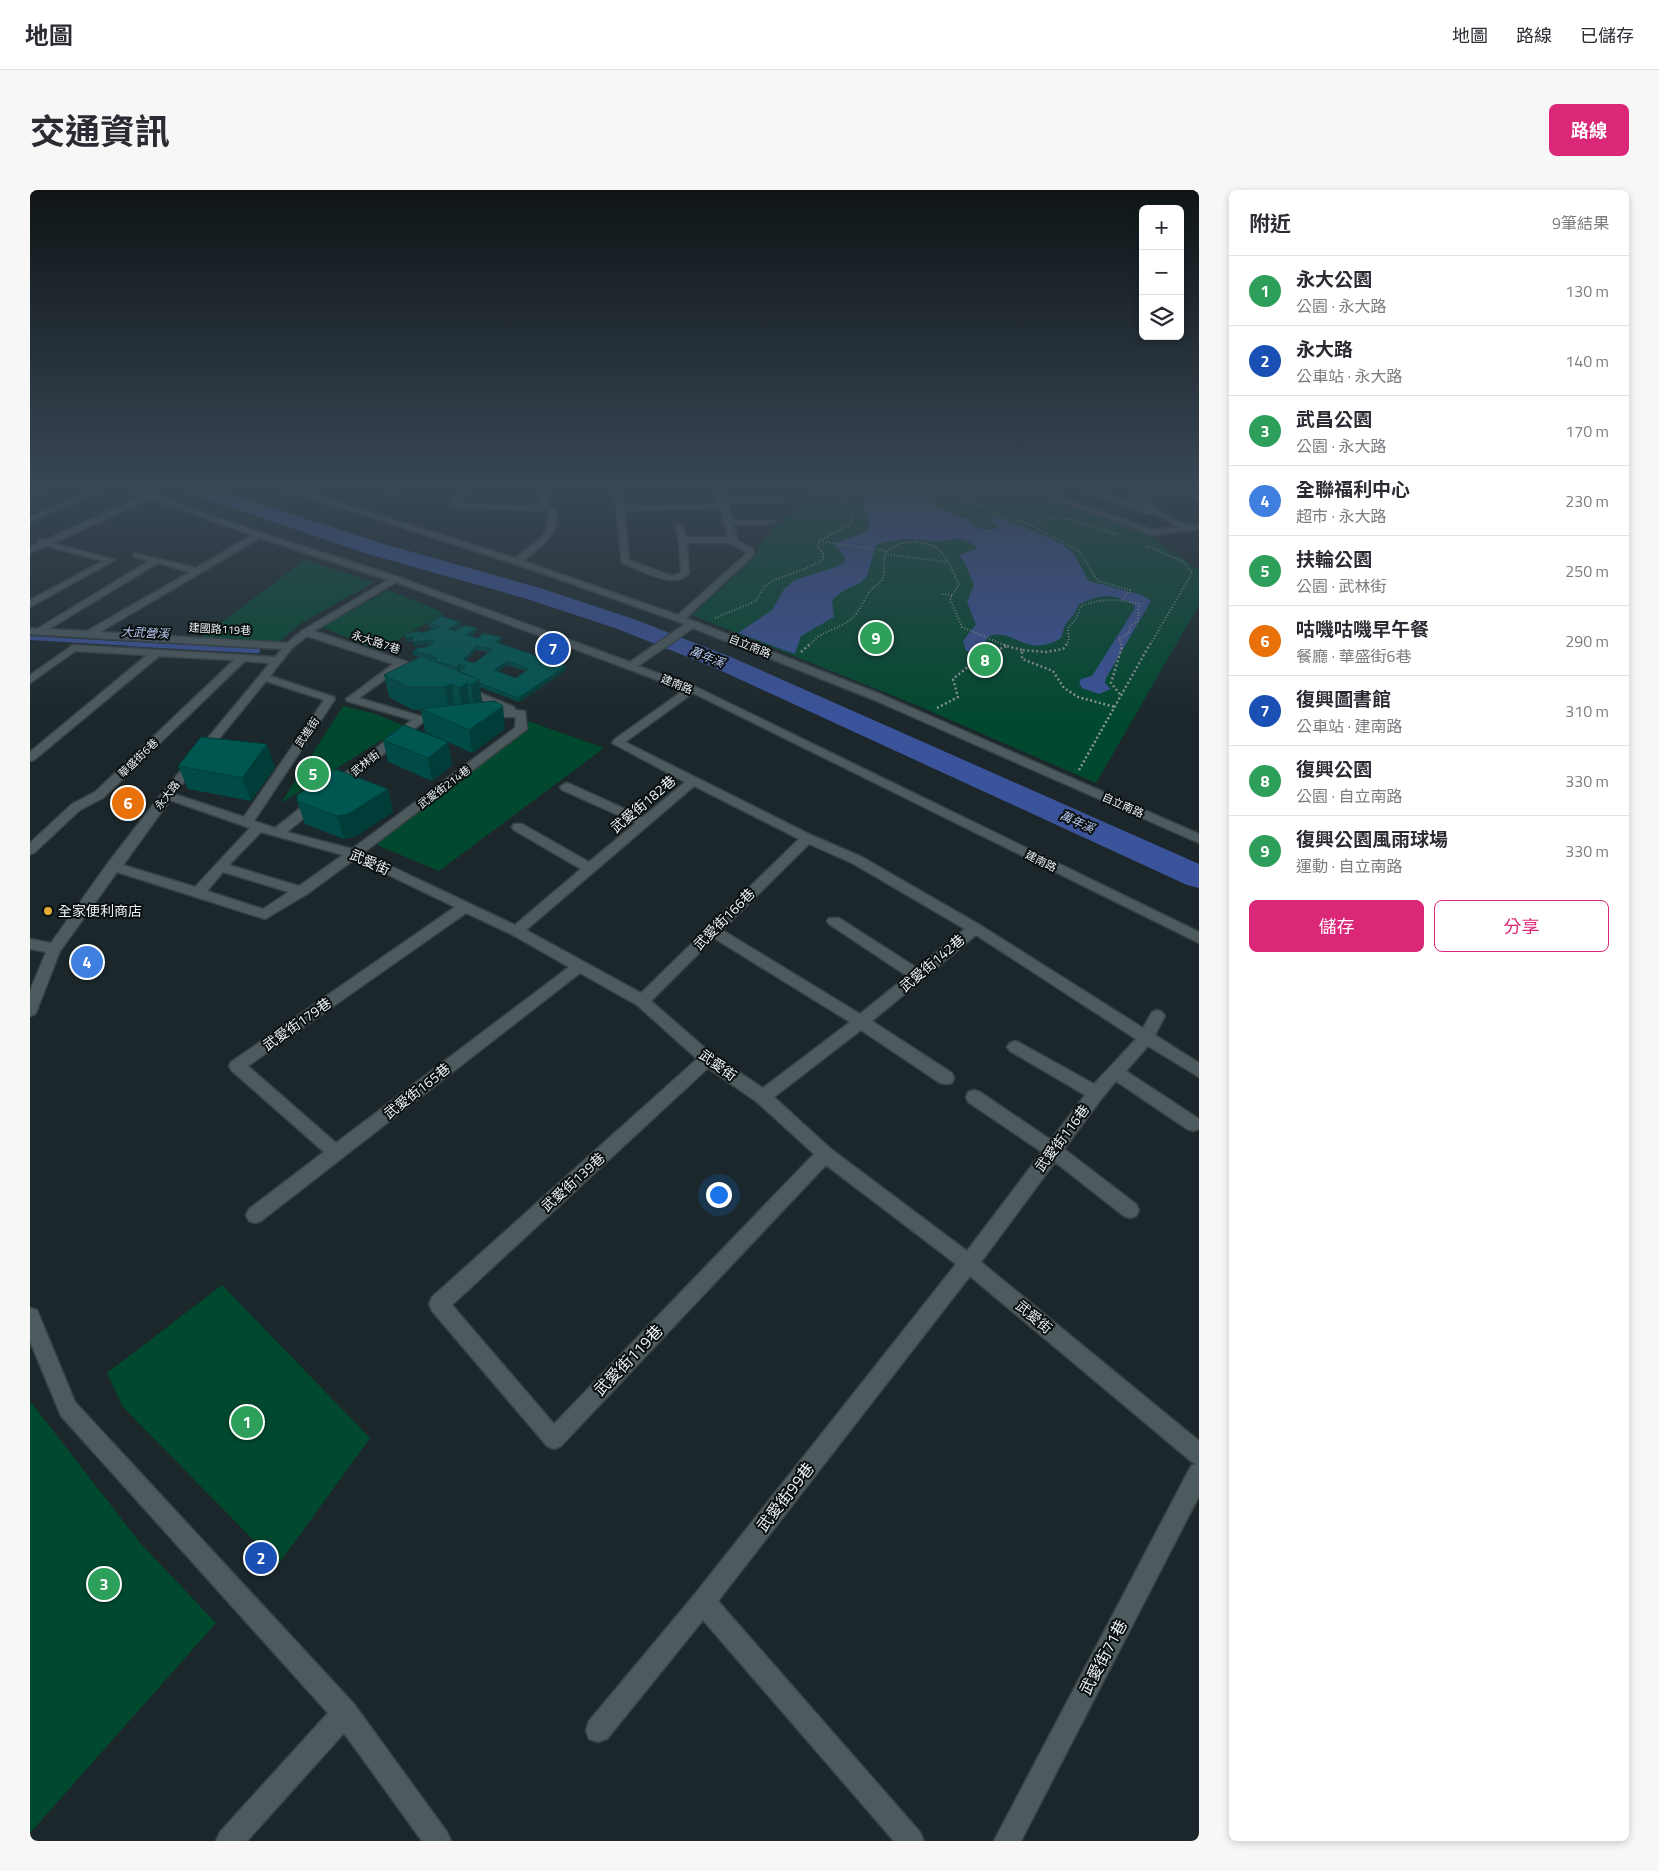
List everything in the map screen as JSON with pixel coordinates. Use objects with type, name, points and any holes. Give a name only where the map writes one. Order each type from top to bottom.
[{"type":"street","points":[[30,604],[100,566]]},
{"type":"street","points":[[34,631],[146,566]]},
{"type":"street","points":[[179,566],[198,570]]},
{"type":"street","points":[[30,680],[73,648],[93,640],[205,566]]},
{"type":"street","name":"建南路","points":[[356,566],[692,689],[1199,938]]},
{"type":"street","name":"自立南路","points":[[531,566],[720,634],[785,660],[1076,784],[1199,839]]},
{"type":"street","points":[[639,566],[676,579],[685,573],[685,566]]},
{"type":"street","points":[[679,619],[738,566]]},
{"type":"street","name":"永大路","points":[[30,1010],[54,949],[113,866],[167,795],[289,646],[306,632],[395,579]]},
{"type":"street","points":[[631,666],[692,624]]},
{"type":"street","name":"建國路119巷","points":[[34,631],[93,640],[289,646]]},
{"type":"street","name":"永大路7巷","points":[[306,632],[400,663],[435,677]]},
{"type":"street","points":[[93,640],[155,654],[278,660]]},
{"type":"street","points":[[30,758],[155,654]]},
{"type":"street","name":"華盛街6巷","points":[[30,850],[76,806],[99,795],[241,659]]},
{"type":"street","points":[[351,699],[400,663]]},
{"type":"street","points":[[264,677],[330,699],[351,699],[420,719],[456,717]]},
{"type":"street","points":[[452,684],[521,713]]},
{"type":"street","points":[[692,689],[618,743],[693,781]]},
{"type":"street","name":"武進街","points":[[198,893],[252,825],[330,699]]},
{"type":"street","points":[[475,716],[521,713]]},
{"type":"street","name":"武愛街214巷","points":[[354,854],[521,729],[521,713]]},
{"type":"street","name":"武林街","points":[[277,833],[420,719]]},
{"type":"street","name":"武愛街182巷","points":[[516,931],[693,781],[807,838]]},
{"type":"street","points":[[566,787],[645,822]]},
{"type":"street","name":"武愛街","points":[[167,795],[277,833],[354,854],[516,931],[642,1001],[707,1059],[763,1097],[825,1154],[969,1263],[1199,1455]]},
{"type":"street","points":[[518,827],[590,868]]},
{"type":"street","name":"武愛街142巷","points":[[763,1097],[861,1022],[974,928],[857,860],[807,838]]},
{"type":"street","name":"武愛街166巷","points":[[642,1001],[807,838]]},
{"type":"street","points":[[113,866],[265,914],[302,891],[354,854]]},
{"type":"street","points":[[220,867],[302,891]]},
{"type":"street","name":"武愛街179巷","points":[[336,1153],[236,1066],[465,907]]},
{"type":"street","points":[[834,921],[917,975]]},
{"type":"street","points":[[974,928],[1199,1071]]},
{"type":"street","points":[[712,930],[861,1022],[946,1078]]},
{"type":"street","points":[[30,944],[54,949]]},
{"type":"street","name":"武愛街165巷","points":[[255,1215],[578,967]]},
{"type":"street","name":"武愛街116巷","points":[[969,1263],[1096,1093],[1146,1038],[1157,1016]]},
{"type":"street","points":[[1015,1046],[1096,1093]]},
{"type":"street","name":"武愛街139巷","points":[[439,1304],[707,1059]]},
{"type":"street","points":[[1116,1072],[1193,1124]]},
{"type":"street","points":[[974,1097],[1052,1150],[1130,1210]]},
{"type":"street","name":"武愛街119巷","points":[[439,1304],[554,1439],[825,1154]]},
{"type":"street","name":"武愛街99巷","points":[[598,1730],[703,1602],[969,1263]]},
{"type":"street","points":[[30,1317],[68,1409],[345,1713],[438,1841]]},
{"type":"street","name":"武愛街71巷","points":[[1007,1841],[1199,1474]]},
{"type":"street","points":[[703,1602],[911,1841]]},
{"type":"street","points":[[229,1841],[345,1713]]},
{"type":"path","points":[[711,620],[756,601],[764,588],[774,580],[811,566]]},
{"type":"path","points":[[799,654],[820,635],[833,631],[851,619],[866,600],[868,593],[878,586],[884,575],[883,566]]},
{"type":"path","points":[[948,566],[959,584],[950,599],[962,627],[1007,646],[1022,650],[1046,652],[1063,649],[1069,640],[1068,628],[1077,618],[1081,606],[1095,600],[1111,598],[1139,604],[1138,621],[1130,626],[1130,633],[1119,639],[1122,647],[1111,683],[1120,694]]},
{"type":"path","points":[[1089,566],[1098,581],[1130,590],[1122,600]]},
{"type":"path","points":[[1075,777],[1115,707],[1120,694],[1192,573],[1187,566]]},
{"type":"path","points":[[942,594],[952,595]]},
{"type":"path","points":[[933,710],[958,697],[953,679],[980,657],[1007,646]]},
{"type":"path","points":[[1022,650],[1022,659],[1053,671],[1057,681],[1077,698],[1115,707]]},
{"type":"green space","points":[[297,566],[324,566],[374,582],[300,624],[274,646],[199,639]]},
{"type":"green space","points":[[745,566],[1193,566],[1199,570],[1199,605],[1096,783],[916,705],[692,615]]},
{"type":"green space","points":[[388,590],[445,613],[378,651],[322,627]]},
{"type":"green space","points":[[343,706],[376,714],[404,726],[281,803]]},
{"type":"green space","points":[[528,721],[604,748],[439,871],[368,841]]},
{"type":"green space","points":[[222,1285],[370,1438],[278,1565],[123,1407],[107,1373]]},
{"type":"green space","points":[[30,1401],[141,1544],[216,1623],[30,1833]]},
{"type":"water","points":[[870,566],[867,576],[860,583],[843,591],[832,600],[834,617],[801,636],[795,654],[738,633],[772,610],[784,589],[795,580],[836,567]]},
{"type":"water","points":[[966,566],[1081,566],[1089,581],[1142,595],[1151,601],[1106,678],[1105,683],[1111,689],[1099,694],[1082,688],[1079,683],[1081,679],[1092,676],[1135,608],[1133,604],[1118,598],[1099,597],[1078,605],[1075,613],[1065,625],[1061,638],[1049,644],[1029,644],[996,634],[987,637],[983,649],[966,651],[963,641],[976,624],[967,602],[974,585]]},
{"type":"building","points":[[441,616],[460,622],[449,629],[455,631],[465,625],[477,628],[467,635],[478,638],[483,633],[502,637],[496,642],[566,666],[518,698],[479,683],[479,680],[459,671],[466,666],[459,664],[457,667],[438,662],[435,661],[438,658],[413,651],[435,642],[429,640],[413,642],[413,637],[406,638],[405,634],[419,631],[421,633],[439,627],[428,623]],"holes":[[[476,646],[493,649],[474,663],[463,660]],[[508,661],[529,669],[516,678],[494,670]]]},
{"type":"building","points":[[422,656],[479,680],[471,685],[467,683],[459,688],[452,684],[445,687],[408,687],[384,675]]},
{"type":"building","points":[[495,701],[503,706],[469,730],[421,709],[435,707]]},
{"type":"building","points":[[404,725],[448,742],[428,758],[383,740]]},
{"type":"building","points":[[201,737],[267,744],[242,778],[178,766]]},
{"type":"building","points":[[335,769],[388,789],[348,814],[337,816],[297,801],[297,795]]},
{"type":"waterway","name":"萬年溪","points":[[436,566],[532,593],[623,623],[722,662],[1199,877]]},
{"type":"waterway","name":"大武營溪","points":[[30,638],[150,645]]},
{"type":"waterway","name":"大武營溪","points":[[128,644],[258,651]]},
{"type":"place","name":"復興公園風雨球場","points":[[876,638]]},
{"type":"place","name":"復興圖書館","points":[[553,649]]},
{"type":"place","name":"復興公園","points":[[985,660]]},
{"type":"place","name":"扶輪公園","points":[[313,774]]},
{"type":"place","name":"咕嘰咕嘰早午餐","points":[[128,803]]},
{"type":"place","name":"全家便利商店","points":[[48,911]]},
{"type":"place","name":"全聯福利中心","points":[[87,962]]},
{"type":"place","name":"永大公園","points":[[247,1422]]},
{"type":"place","name":"永大路","points":[[261,1558]]},
{"type":"place","name":"武昌公園","points":[[104,1584]]}]
